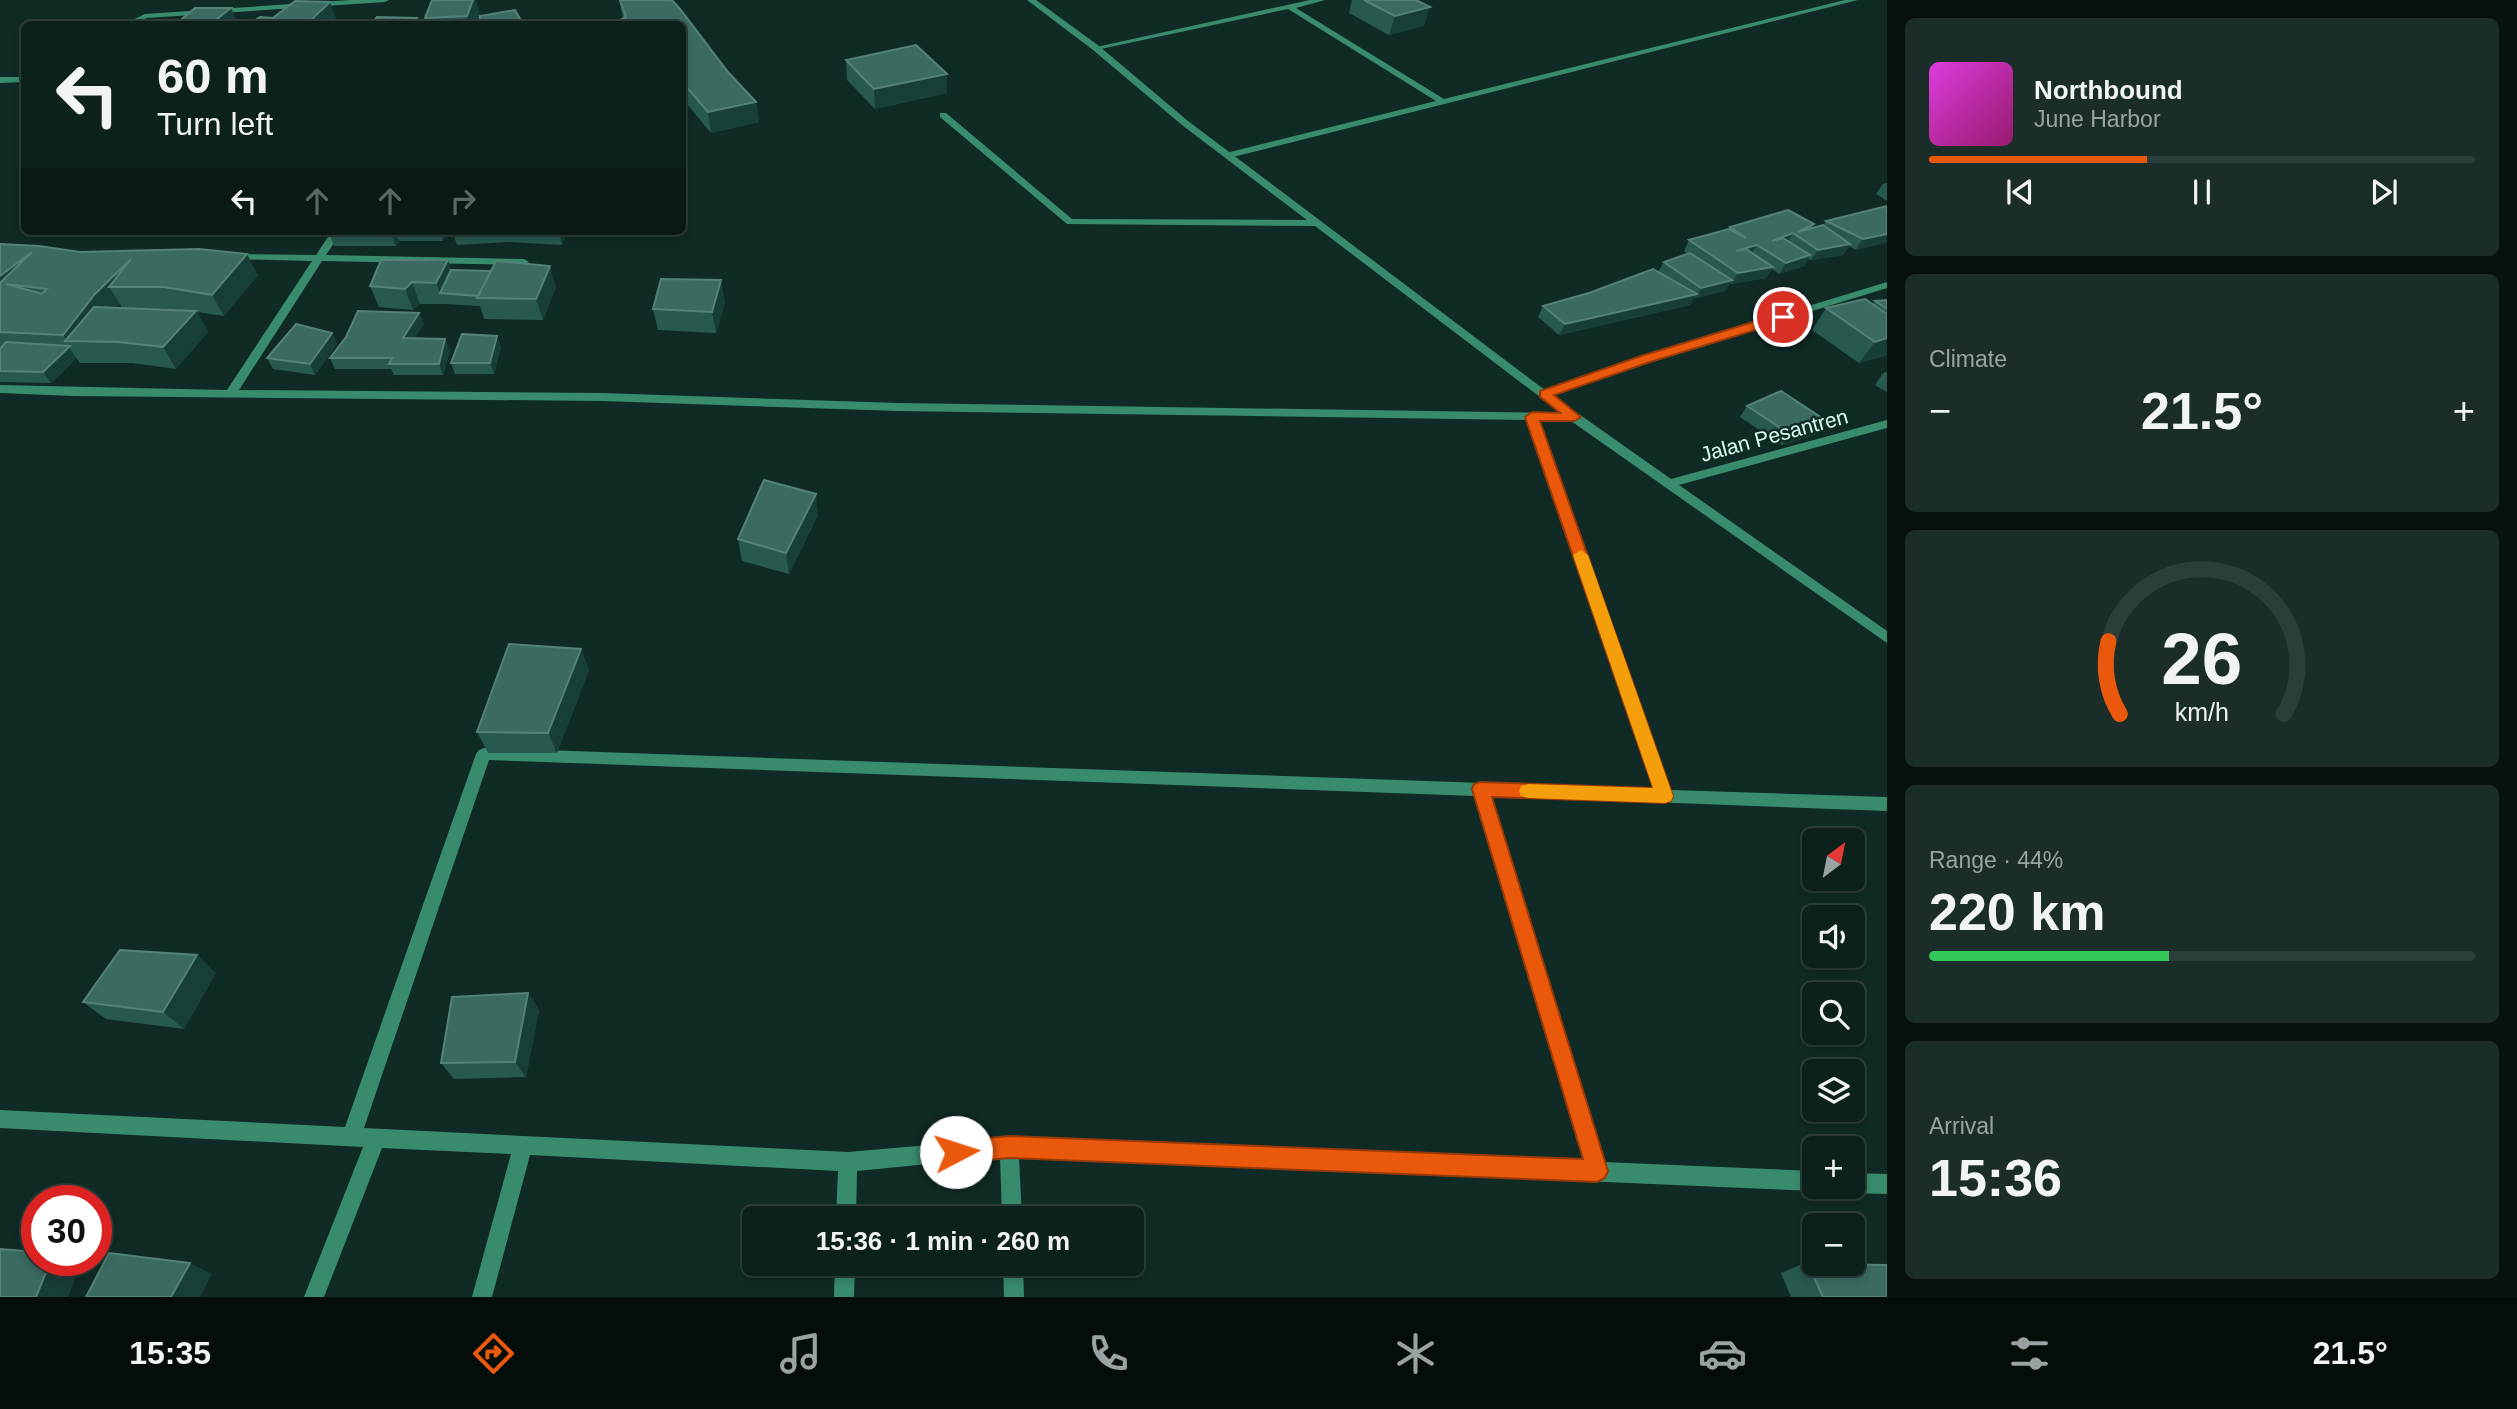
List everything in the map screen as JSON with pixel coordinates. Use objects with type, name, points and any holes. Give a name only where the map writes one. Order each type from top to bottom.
[{"type":"street","points":[[134,21],[145,16],[385,0]]},
{"type":"street","points":[[1031,0],[1096,48],[1229,155],[1574,417],[1672,483],[1887,638]]},
{"type":"street","points":[[1096,48],[1321,0]]},
{"type":"street","points":[[1229,155],[1854,0]]},
{"type":"street","points":[[1289,7],[1443,102]]},
{"type":"street","points":[[0,80],[21,80]]},
{"type":"street","points":[[943,115],[1070,222],[1318,223]]},
{"type":"street","points":[[231,393],[334,235]]},
{"type":"street","points":[[224,256],[524,262]]},
{"type":"street","points":[[1544,394],[1645,359],[1887,285]]},
{"type":"street","points":[[0,389],[603,397],[912,407],[1574,417]]},
{"type":"street","points":[[1532,417],[1665,796]]},
{"type":"street","name":"Jalan Pesantren","points":[[1672,483],[1887,424]]},
{"type":"street","points":[[351,1137],[484,754],[1887,804]]},
{"type":"street","points":[[1480,789],[1597,1171]]},
{"type":"street","points":[[0,1119],[848,1162],[1009,1147],[1802,1180]]},
{"type":"street","points":[[314,1297],[376,1138]]},
{"type":"street","points":[[482,1297],[523,1146]]},
{"type":"street","points":[[1009,1147],[1011,1206]]},
{"type":"street","points":[[846,1206],[848,1162]]},
{"type":"street","points":[[1865,1183],[1887,1184]]},
{"type":"street","points":[[844,1297],[845,1276]]},
{"type":"street","points":[[1013,1276],[1014,1297]]},
{"type":"building","points":[[432,0],[473,0],[467,16],[425,18]]},
{"type":"building","points":[[620,0],[672,0],[728,72],[756,102],[708,112],[686,87],[686,21],[618,21],[626,17]]},
{"type":"building","points":[[1364,0],[1416,0],[1430,7],[1395,16]]},
{"type":"building","points":[[295,1],[330,2],[310,21],[269,21]]},
{"type":"building","points":[[195,8],[231,8],[217,19],[222,21],[180,21]]},
{"type":"building","points":[[515,10],[521,21],[480,21],[480,16]]},
{"type":"building","points":[[260,17],[274,18],[270,21],[254,21]]},
{"type":"building","points":[[377,17],[417,18],[415,21],[374,21]]},
{"type":"building","points":[[916,45],[947,74],[874,89],[846,60]]},
{"type":"building","points":[[1887,206],[1887,234],[1863,239],[1826,221]]},
{"type":"building","points":[[1788,210],[1814,224],[1798,232],[1823,225],[1850,244],[1818,250],[1793,233],[1772,241],[1783,238],[1810,255],[1786,263],[1757,245],[1736,251],[1746,249],[1773,267],[1738,273],[1689,240],[1729,229],[1746,238],[1730,227]]},
{"type":"building","points":[[0,244],[80,252],[199,249],[247,254],[212,295],[164,287],[109,287],[131,259],[95,294],[63,335],[0,332],[0,283],[32,252],[0,276]],"holes":[[[6,284],[47,289],[42,294]]]},
{"type":"building","points":[[1690,253],[1732,280],[1701,288],[1664,262]]},
{"type":"building","points":[[381,260],[448,260],[436,283],[412,282],[405,289],[370,286]]},
{"type":"building","points":[[496,261],[550,266],[536,299],[477,298]]},
{"type":"building","points":[[1653,269],[1697,294],[1565,324],[1543,306],[1589,293]]},
{"type":"building","points":[[451,270],[491,271],[478,296],[440,293]]},
{"type":"building","points":[[661,279],[721,280],[712,312],[653,309]]},
{"type":"building","points":[[1865,299],[1887,314],[1887,338],[1875,342],[1826,308]]},
{"type":"building","points":[[1887,300],[1887,309],[1875,301]]},
{"type":"building","points":[[94,307],[196,311],[163,347],[118,342],[65,341]]},
{"type":"building","points":[[358,311],[419,313],[403,338],[445,339],[439,364],[389,364],[392,358],[330,358],[346,337]]},
{"type":"building","points":[[296,324],[332,333],[310,364],[267,358]]},
{"type":"building","points":[[462,334],[497,336],[490,363],[451,363]]},
{"type":"building","points":[[6,342],[70,346],[43,372],[0,371],[0,349]]},
{"type":"building","points":[[1781,391],[1828,422],[1790,434],[1747,406]]},
{"type":"building","points":[[764,480],[816,494],[786,553],[738,539]]},
{"type":"building","points":[[509,644],[581,649],[548,733],[477,732]]},
{"type":"building","points":[[120,950],[197,955],[163,1012],[83,1002]]},
{"type":"building","points":[[528,993],[515,1062],[441,1063],[452,997]]},
{"type":"building","points":[[0,1249],[21,1251],[21,1276],[45,1276],[36,1297],[0,1297]]},
{"type":"building","points":[[112,1253],[190,1263],[171,1297],[86,1297],[97,1276],[112,1276]]},
{"type":"building","points":[[1865,1265],[1887,1265],[1887,1297],[1823,1297],[1813,1276],[1865,1276]]},
{"type":"slow traffic","points":[[1528,791],[1665,796],[1581,555]]},
{"type":"route","points":[[956,1152],[1009,1147],[1597,1171],[1480,789],[1665,796],[1532,417],[1574,417],[1544,394],[1645,359],[1783,317]]}]
